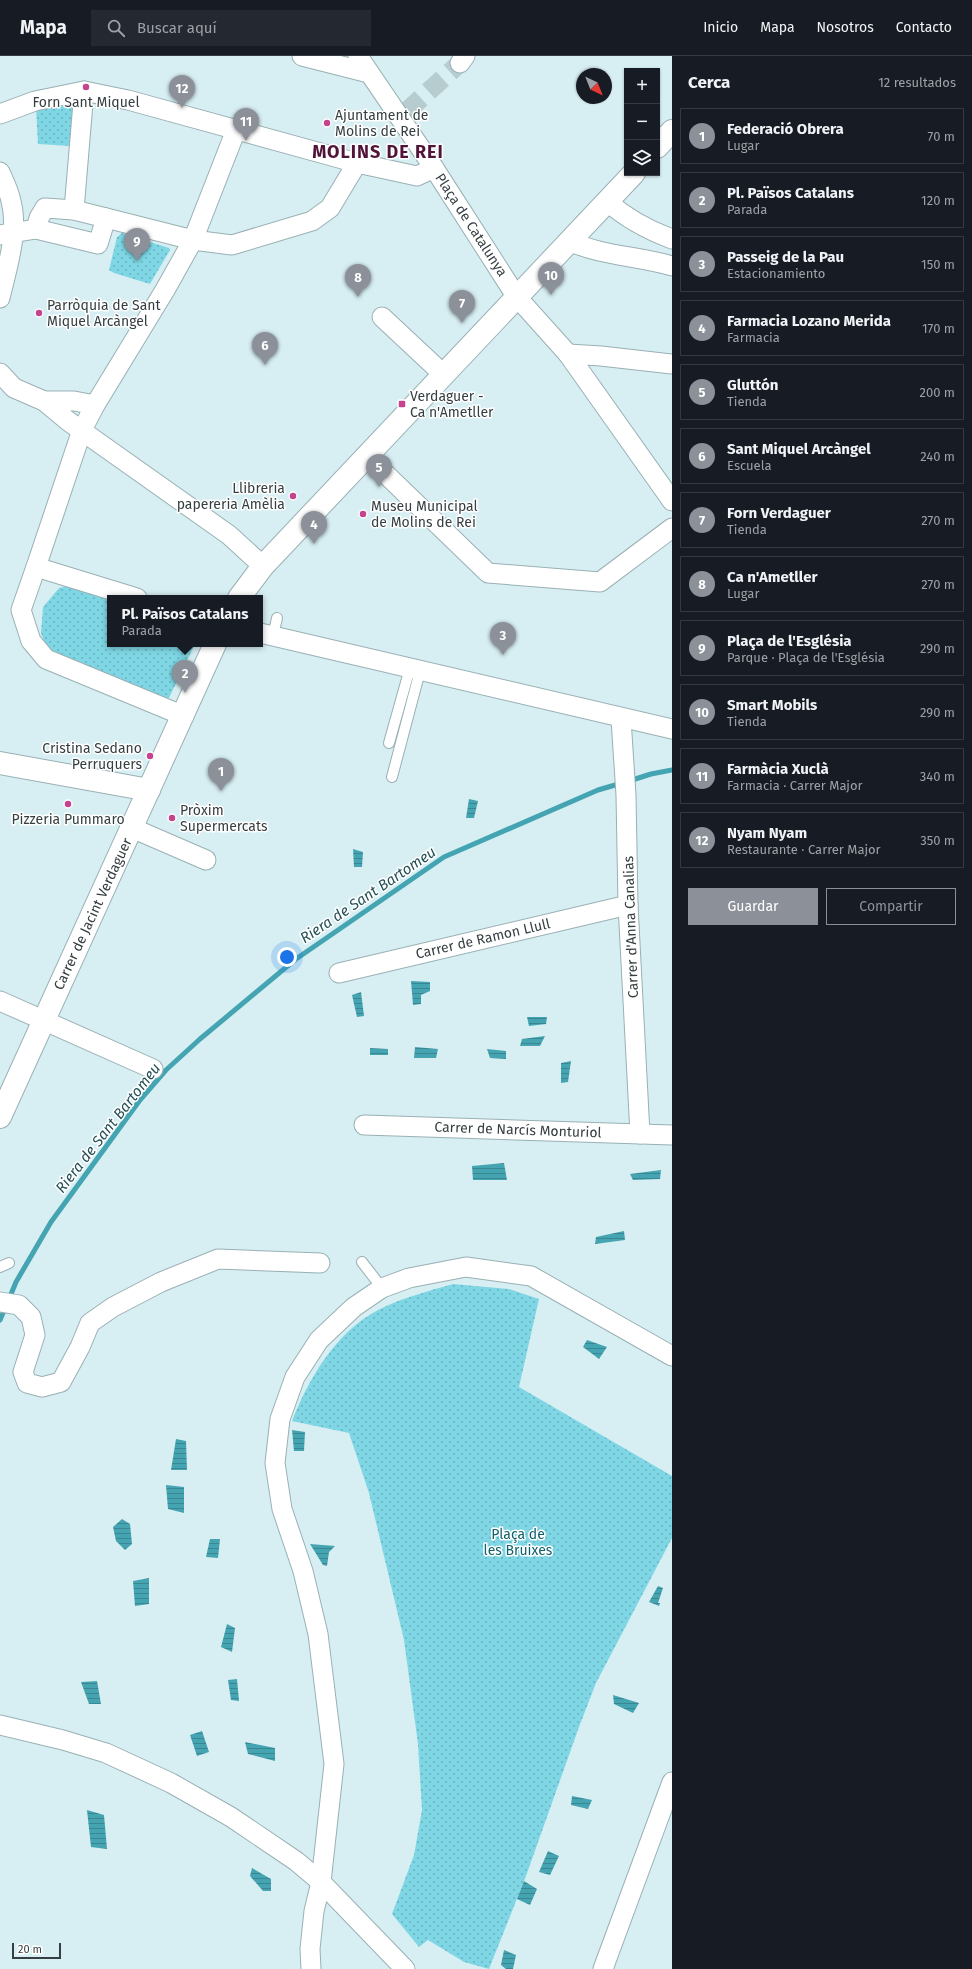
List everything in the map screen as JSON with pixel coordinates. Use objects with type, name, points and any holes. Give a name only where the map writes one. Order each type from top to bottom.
[{"type":"main road","points":[[660,144],[672,131]]},
{"type":"main road","points":[[241,595],[263,566],[516,296],[576,248],[608,202],[631,176]]},
{"type":"main road","name":"Carrer de Jacint Verdaguer","points":[[0,1117],[184,716],[214,647]]},
{"type":"main road","points":[[0,763],[149,790]]},
{"type":"street","points":[[302,56],[370,73]]},
{"type":"street","points":[[321,56],[360,67],[352,56]]},
{"type":"street","points":[[358,56],[403,114],[434,168]]},
{"type":"street","points":[[0,114],[35,101],[84,91],[74,210]]},
{"type":"street","name":"Plaça de Catalunya","points":[[84,91],[128,100],[357,163],[417,176],[434,168],[516,296],[568,354],[672,501]]},
{"type":"street","points":[[184,716],[46,659],[31,641],[21,610],[82,430],[95,405],[165,290],[193,240],[236,130]]},
{"type":"street","points":[[38,224],[45,208],[74,210],[193,240],[232,245],[312,222],[330,208],[357,163]]},
{"type":"street","points":[[0,172],[12,201],[9,230],[12,252],[0,298]]},
{"type":"street","points":[[608,202],[624,216],[648,230],[672,239]]},
{"type":"street","points":[[9,230],[38,224],[98,244],[106,218]]},
{"type":"street","points":[[576,248],[654,260],[672,266]]},
{"type":"street","points":[[382,317],[443,374]]},
{"type":"street","points":[[568,354],[672,364]]},
{"type":"street","points":[[0,373],[14,388],[44,400],[68,421],[229,535],[263,566]]},
{"type":"street","points":[[44,400],[74,401],[95,405]]},
{"type":"street","points":[[367,456],[488,573],[600,582],[672,528]]},
{"type":"street","points":[[36,567],[127,595]]},
{"type":"street","points":[[267,635],[621,719],[672,729]]},
{"type":"street","name":"Carrer d'Anna Canalias","points":[[621,719],[625,772],[628,905],[640,1134]]},
{"type":"street","points":[[132,828],[206,860]]},
{"type":"street","name":"Carrer de Ramon Llull","points":[[339,973],[628,905]]},
{"type":"street","points":[[0,1001],[153,1069]]},
{"type":"street","name":"Carrer de Narcís Monturiol","points":[[364,1125],[672,1135]]},
{"type":"street","points":[[0,1302],[19,1305],[31,1317],[35,1335],[23,1372],[27,1383],[42,1386],[61,1382],[80,1347],[90,1323],[113,1307],[161,1282],[218,1259],[320,1263]]},
{"type":"street","points":[[311,1969],[310,1949],[314,1911],[321,1882],[334,1764],[318,1634],[303,1571],[282,1509],[275,1463],[280,1418],[295,1377],[319,1340],[354,1307],[382,1288],[409,1278],[466,1267],[531,1276],[672,1356]]},
{"type":"street","points":[[0,1725],[63,1740],[106,1753],[140,1768],[231,1817],[296,1861],[321,1882],[406,1969]]},
{"type":"street","points":[[603,1969],[672,1782]]},
{"type":"lane","points":[[267,635],[277,618]]},
{"type":"lane","points":[[389,743],[415,670]]},
{"type":"lane","points":[[392,777],[415,670]]},
{"type":"lane","points":[[362,1262],[382,1288]]},
{"type":"green space","points":[[73,101],[70,146],[38,144],[36,108]]},
{"type":"green space","points":[[122,233],[169,248],[170,250],[150,284],[114,273],[109,270],[117,237]]},
{"type":"green space","points":[[84,582],[107,596],[107,647],[194,647],[166,704],[49,655],[41,633],[43,607],[59,588]]},
{"type":"green space","name":"Plaça de les Bruixes","points":[[453,1284],[509,1289],[539,1299],[519,1387],[672,1476],[672,1538],[596,1683],[526,1876],[489,1969],[464,1962],[428,1940],[419,1947],[392,1914],[414,1855],[422,1810],[418,1744],[404,1640],[369,1493],[349,1433],[292,1421],[307,1389],[326,1358],[337,1343],[363,1319],[396,1302]]},
{"type":"shaded area","points":[[469,799],[478,801],[474,818],[466,818]]},
{"type":"shaded area","points":[[353,849],[363,852],[362,867],[354,867]]},
{"type":"shaded area","points":[[411,981],[430,982],[430,991],[421,995],[421,1004],[413,1005]]},
{"type":"shaded area","points":[[361,992],[364,1016],[357,1017],[352,995]]},
{"type":"shaded area","points":[[527,1017],[547,1017],[546,1024],[529,1026]]},
{"type":"shaded area","points":[[545,1036],[540,1046],[520,1046],[522,1039]]},
{"type":"shaded area","points":[[415,1047],[438,1049],[436,1058],[414,1058]]},
{"type":"shaded area","points":[[370,1048],[388,1049],[388,1055],[370,1055]]},
{"type":"shaded area","points":[[487,1049],[506,1051],[506,1059],[490,1058]]},
{"type":"shaded area","points":[[571,1061],[568,1082],[561,1083],[561,1063]]},
{"type":"shaded area","points":[[504,1163],[507,1180],[473,1180],[472,1166]]},
{"type":"shaded area","points":[[661,1170],[660,1179],[633,1180],[630,1174]]},
{"type":"shaded area","points":[[624,1231],[625,1240],[595,1244],[596,1237]]},
{"type":"shaded area","points":[[587,1340],[607,1347],[599,1359],[583,1347]]},
{"type":"shaded area","points":[[292,1430],[305,1432],[304,1451],[294,1451]]},
{"type":"shaded area","points":[[176,1439],[186,1441],[187,1470],[171,1470]]},
{"type":"shaded area","points":[[166,1485],[184,1487],[184,1513],[168,1509]]},
{"type":"shaded area","points":[[122,1519],[130,1524],[132,1544],[125,1550],[116,1541],[113,1527]]},
{"type":"shaded area","points":[[210,1539],[220,1539],[218,1558],[206,1557]]},
{"type":"shaded area","points":[[310,1544],[335,1546],[329,1552],[327,1566],[323,1565]]},
{"type":"shaded area","points":[[149,1578],[149,1604],[135,1606],[133,1581]]},
{"type":"shaded area","points":[[658,1586],[663,1588],[658,1603],[660,1603],[659,1606],[649,1602]]},
{"type":"shaded area","points":[[227,1624],[235,1628],[232,1652],[221,1647]]},
{"type":"shaded area","points":[[237,1679],[239,1701],[231,1700],[228,1680]]},
{"type":"shaded area","points":[[97,1681],[101,1704],[89,1704],[81,1682]]},
{"type":"shaded area","points":[[613,1695],[639,1703],[633,1713],[614,1704]]},
{"type":"shaded area","points":[[202,1731],[209,1752],[197,1756],[190,1735]]},
{"type":"shaded area","points":[[245,1742],[275,1748],[275,1761],[248,1754]]},
{"type":"shaded area","points":[[572,1796],[592,1800],[588,1809],[571,1805]]},
{"type":"shaded area","points":[[87,1810],[104,1815],[107,1849],[91,1847]]},
{"type":"shaded area","points":[[548,1851],[559,1856],[550,1875],[539,1872]]},
{"type":"shaded area","points":[[252,1868],[271,1879],[271,1891],[263,1891],[250,1876]]},
{"type":"shaded area","points":[[524,1881],[537,1889],[530,1905],[517,1899]]},
{"type":"shaded area","points":[[504,1950],[516,1955],[513,1969],[506,1969],[501,1965]]},
{"type":"waterway","name":"Riera de Sant Bartomeu","points":[[629,781],[651,774],[672,770]]},
{"type":"waterway","name":"Riera de Sant Bartomeu","points":[[9,1299],[16,1282],[51,1222],[140,1100],[166,1070],[200,1039],[296,959],[444,857],[598,790],[622,783]]},
{"type":"waterway","name":"Riera de Sant Bartomeu","points":[[0,1320],[6,1306]]},
{"type":"tunnel","points":[[407,111],[460,63]]},
{"type":"place","name":"Forn Sant Miquel","points":[[86,87]]},
{"type":"place","name":"Nyam Nyam","points":[[182,108]]},
{"type":"place","name":"Ajuntament de Molins de Rei","points":[[327,123]]},
{"type":"place","name":"Farmàcia Xuclà","points":[[246,141]]},
{"type":"place","name":"Plaça de l'Església","points":[[137,261]]},
{"type":"place","name":"Smart Mobils","points":[[551,295]]},
{"type":"place","name":"Ca n'Ametller","points":[[358,297]]},
{"type":"place","name":"Parròquia de Sant Miquel Arcàngel","points":[[39,313]]},
{"type":"place","name":"Forn Verdaguer","points":[[462,323]]},
{"type":"place","name":"Sant Miquel Arcàngel","points":[[265,365]]},
{"type":"place","name":"Verdaguer - Ca n'Ametller","points":[[402,404]]},
{"type":"place","name":"Gluttón","points":[[379,487]]},
{"type":"place","name":"Llibreria papereria Amèlia","points":[[293,496]]},
{"type":"place","name":"Museu Municipal de Molins de Rei","points":[[363,514]]},
{"type":"place","name":"Farmacia Lozano Merida","points":[[314,544]]},
{"type":"place","name":"Passeig de la Pau","points":[[503,655]]},
{"type":"place","name":"Pl. Països Catalans","points":[[185,693]]},
{"type":"place","name":"Cristina Sedano Perruquers","points":[[150,756]]},
{"type":"place","name":"Federació Obrera","points":[[221,791]]},
{"type":"place","name":"Pizzeria Pummaro","points":[[68,804]]},
{"type":"place","name":"Pròxim Supermercats","points":[[172,818]]},
{"type":"district","name":"MOLINS DE REI","points":[[378,152]]}]
